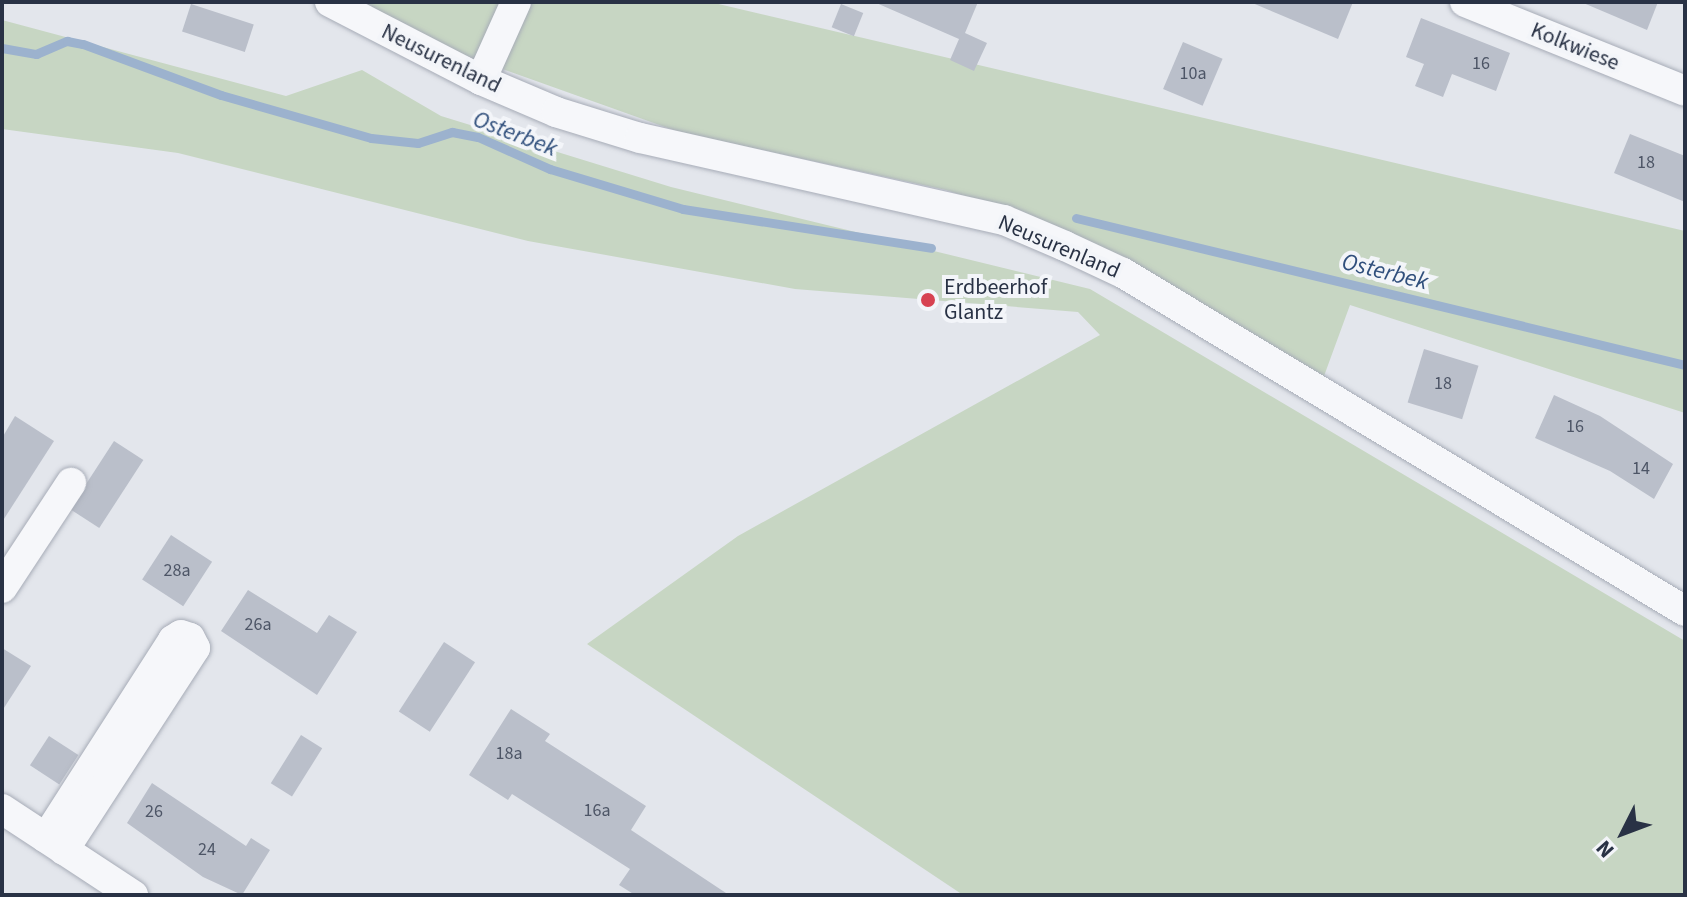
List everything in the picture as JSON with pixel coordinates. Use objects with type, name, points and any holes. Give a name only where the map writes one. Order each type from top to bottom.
[{"type":"street","name":"Neusurenland","points":[[330,2],[481,80],[640,138],[1004,220],[1065,246],[1123,273],[1685,611]]},
{"type":"street","points":[[481,80],[516,2]]},
{"type":"street","name":"Kolkwiese","points":[[1465,2],[1513,11],[1685,91]]},
{"type":"street","points":[[2,588],[71,483]]},
{"type":"street","points":[[181,635],[190,638],[195,648],[55,844],[173,640],[181,635]]},
{"type":"street","points":[[2,809],[124,893]]},
{"type":"green space","points":[[364,2],[710,2],[1685,231],[1685,413],[1350,305],[1324,376],[1134,263],[1066,230],[946,190],[679,132],[435,45]]},
{"type":"green space","points":[[2,20],[286,96],[362,70],[441,116],[671,187],[1090,289],[1685,641],[1685,895],[963,895],[587,644],[738,536],[1100,335],[1078,312],[795,289],[528,241],[178,153],[2,129]]},
{"type":"building","points":[[874,2],[978,2],[965,33],[987,43],[974,71],[950,60],[959,39]]},
{"type":"building","points":[[1250,2],[1353,2],[1338,39]]},
{"type":"building","points":[[1581,2],[1658,2],[1647,30]]},
{"type":"building","points":[[191,4],[254,24],[245,52],[182,32]]},
{"type":"building","points":[[841,4],[863,13],[854,36],[832,27]]},
{"type":"building","points":[[1421,18],[1510,53],[1496,91],[1452,74],[1443,97],[1415,86],[1424,64],[1406,57]]},
{"type":"building","points":[[1183,42],[1223,59],[1203,106],[1163,89]]},
{"type":"building","points":[[1630,134],[1685,156],[1685,202],[1614,173]]},
{"type":"building","points":[[1424,349],[1479,366],[1462,419],[1408,403]]},
{"type":"building","points":[[1554,395],[1600,416],[1673,464],[1654,499],[1610,471],[1535,438]]},
{"type":"building","points":[[15,416],[54,441],[2,522],[2,438]]},
{"type":"building","points":[[114,441],[143,460],[99,528],[70,509]]},
{"type":"building","points":[[171,535],[212,562],[183,606],[142,579]]},
{"type":"building","points":[[248,590],[317,633],[329,615],[357,632],[317,695],[221,631]]},
{"type":"building","points":[[444,642],[475,662],[430,732],[399,712]]},
{"type":"building","points":[[2,648],[31,666],[2,711]]},
{"type":"building","points":[[511,709],[550,734],[545,741],[646,806],[631,830],[729,895],[635,895],[619,885],[630,869],[512,794],[508,800],[469,775]]},
{"type":"building","points":[[301,735],[322,748],[292,797],[271,783]]},
{"type":"building","points":[[49,736],[78,755],[59,784],[30,765]]},
{"type":"building","points":[[152,783],[246,846],[251,838],[270,850],[242,895],[203,877],[127,823]]},
{"type":"waterway","name":"Osterbek","points":[[2,48],[36,54],[67,41],[83,44],[221,95],[371,138],[418,143],[452,132],[478,137],[550,169],[683,209],[931,248]]},
{"type":"waterway","name":"Osterbek","points":[[1076,218],[1685,365]]},
{"type":"place","name":"Erdbeerhof Glantz","points":[[928,300]]}]
